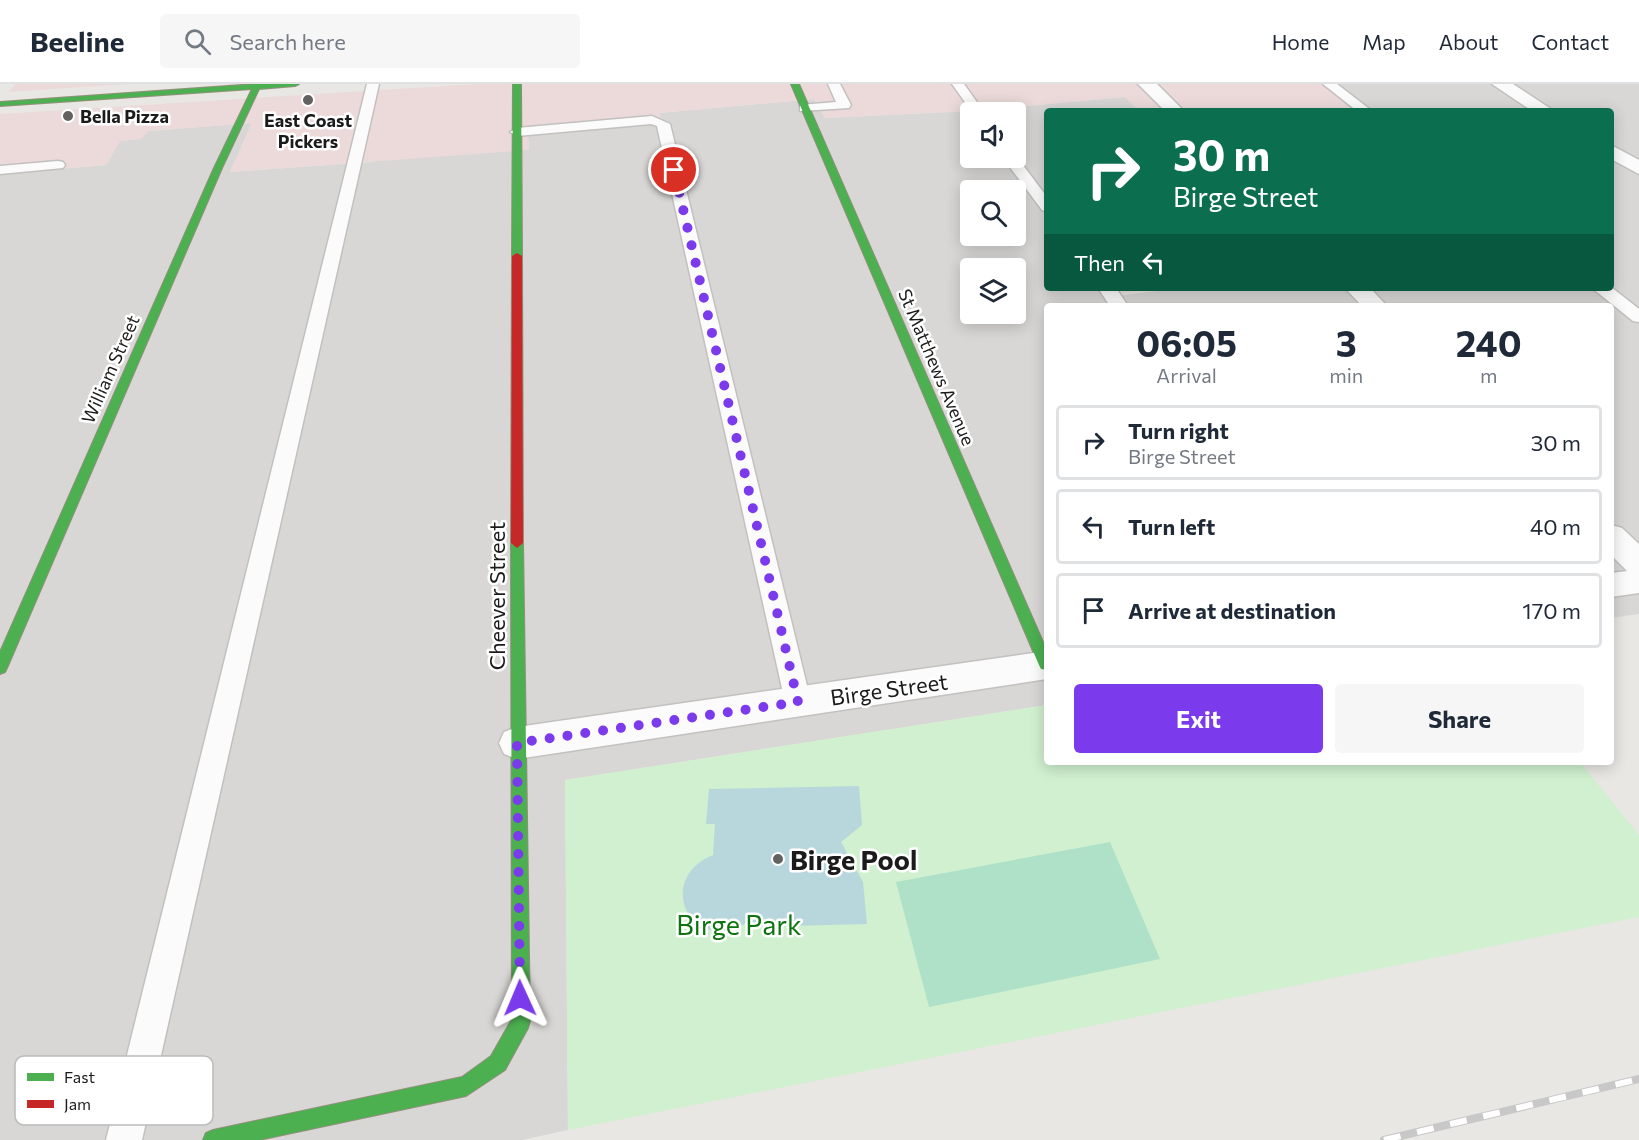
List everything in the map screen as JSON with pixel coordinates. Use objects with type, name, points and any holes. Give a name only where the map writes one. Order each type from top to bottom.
[{"type":"street","points":[[0,104],[179,88],[295,84]]},
{"type":"street","name":"Cheever Street","points":[[213,1140],[466,1086],[498,1063],[521,1021],[517,743],[517,84]]},
{"type":"street","name":"St Matthews Avenue","points":[[795,84],[1044,660]]},
{"type":"street","points":[[1147,84],[1172,108]]},
{"type":"street","points":[[1501,84],[1540,108]]},
{"type":"street","name":"William Street","points":[[0,668],[218,168],[257,86]]},
{"type":"street","points":[[1614,153],[1639,168]]},
{"type":"street","points":[[1360,291],[1372,303]]},
{"type":"street","points":[[1614,539],[1639,563]]},
{"type":"street","points":[[1614,585],[1639,581]]},
{"type":"street","name":"Birge Street","points":[[517,743],[1044,665]]},
{"type":"lane","points":[[144,1056],[373,84]]},
{"type":"lane","points":[[805,108],[843,105],[834,84]]},
{"type":"lane","points":[[958,84],[971,102]]},
{"type":"lane","points":[[1329,84],[1361,108]]},
{"type":"lane","points":[[517,132],[652,120],[663,124],[798,702]]},
{"type":"lane","points":[[0,170],[58,165]]},
{"type":"lane","points":[[1018,168],[1044,203]]},
{"type":"lane","points":[[1604,291],[1639,317]]},
{"type":"lane","points":[[124,1140],[128,1125]]},
{"type":"shaded area","points":[[15,84],[128,84],[8,92]]},
{"type":"shaded area","points":[[477,84],[1338,84],[1369,108],[1136,108],[1125,97],[1026,106],[1026,102],[960,102],[960,112],[825,118],[814,99],[659,113],[662,120],[528,128],[529,150],[230,172],[252,123],[149,131],[141,139],[120,141],[106,165],[0,174],[0,114]]},
{"type":"shaded area","points":[[1338,84],[1639,84],[1639,614],[1614,618],[1614,303],[1044,303],[1044,705],[565,780],[568,1130],[522,1140],[0,1140],[0,174],[106,165],[120,141],[140,139],[148,131],[252,123],[230,172],[371,162],[379,158],[529,149],[527,128],[662,120],[659,113],[814,99],[825,118],[960,112],[960,168],[1012,168],[1021,180],[960,180],[960,246],[1026,246],[1026,187],[1044,212],[1044,291],[1102,291],[1107,297],[1158,291],[1614,291],[1614,108],[1369,108]]},
{"type":"shaded area","points":[[1125,97],[1136,108],[1044,108],[1044,212],[1026,187],[1026,180],[1021,180],[1012,168],[1026,168],[1026,106]]},
{"type":"green space","name":"Birge Park","points":[[1044,705],[1044,765],[1582,765],[1639,835],[1639,917],[568,1130],[565,780]]},
{"type":"green space","points":[[1110,842],[1160,959],[929,1007],[896,882]]},
{"type":"water","name":"Birge Pool","points":[[859,786],[862,825],[841,842],[863,882],[867,924],[751,927],[748,922],[727,930],[710,930],[696,923],[687,911],[683,896],[685,881],[695,866],[713,855],[715,824],[706,824],[709,789]]},
{"type":"railway","points":[[1384,1140],[1639,1079]]},
{"type":"traffic: fast","points":[[0,104],[295,84]]},
{"type":"traffic: fast","points":[[517,84],[517,256]]},
{"type":"traffic: fast","points":[[795,84],[1044,660]]},
{"type":"traffic: fast","points":[[0,668],[218,168],[257,86]]},
{"type":"traffic: fast","points":[[213,1140],[466,1086],[498,1063],[521,1021],[517,543]]},
{"type":"traffic: jam","points":[[517,256],[517,543]]},
{"type":"place","name":"East Coast Pickers","points":[[308,100]]},
{"type":"place","name":"Bella Pizza","points":[[68,116]]},
{"type":"place","name":"Birge Pool","points":[[778,859]]},
{"type":"route","points":[[520,998],[517,743],[798,702],[674,170]]}]
